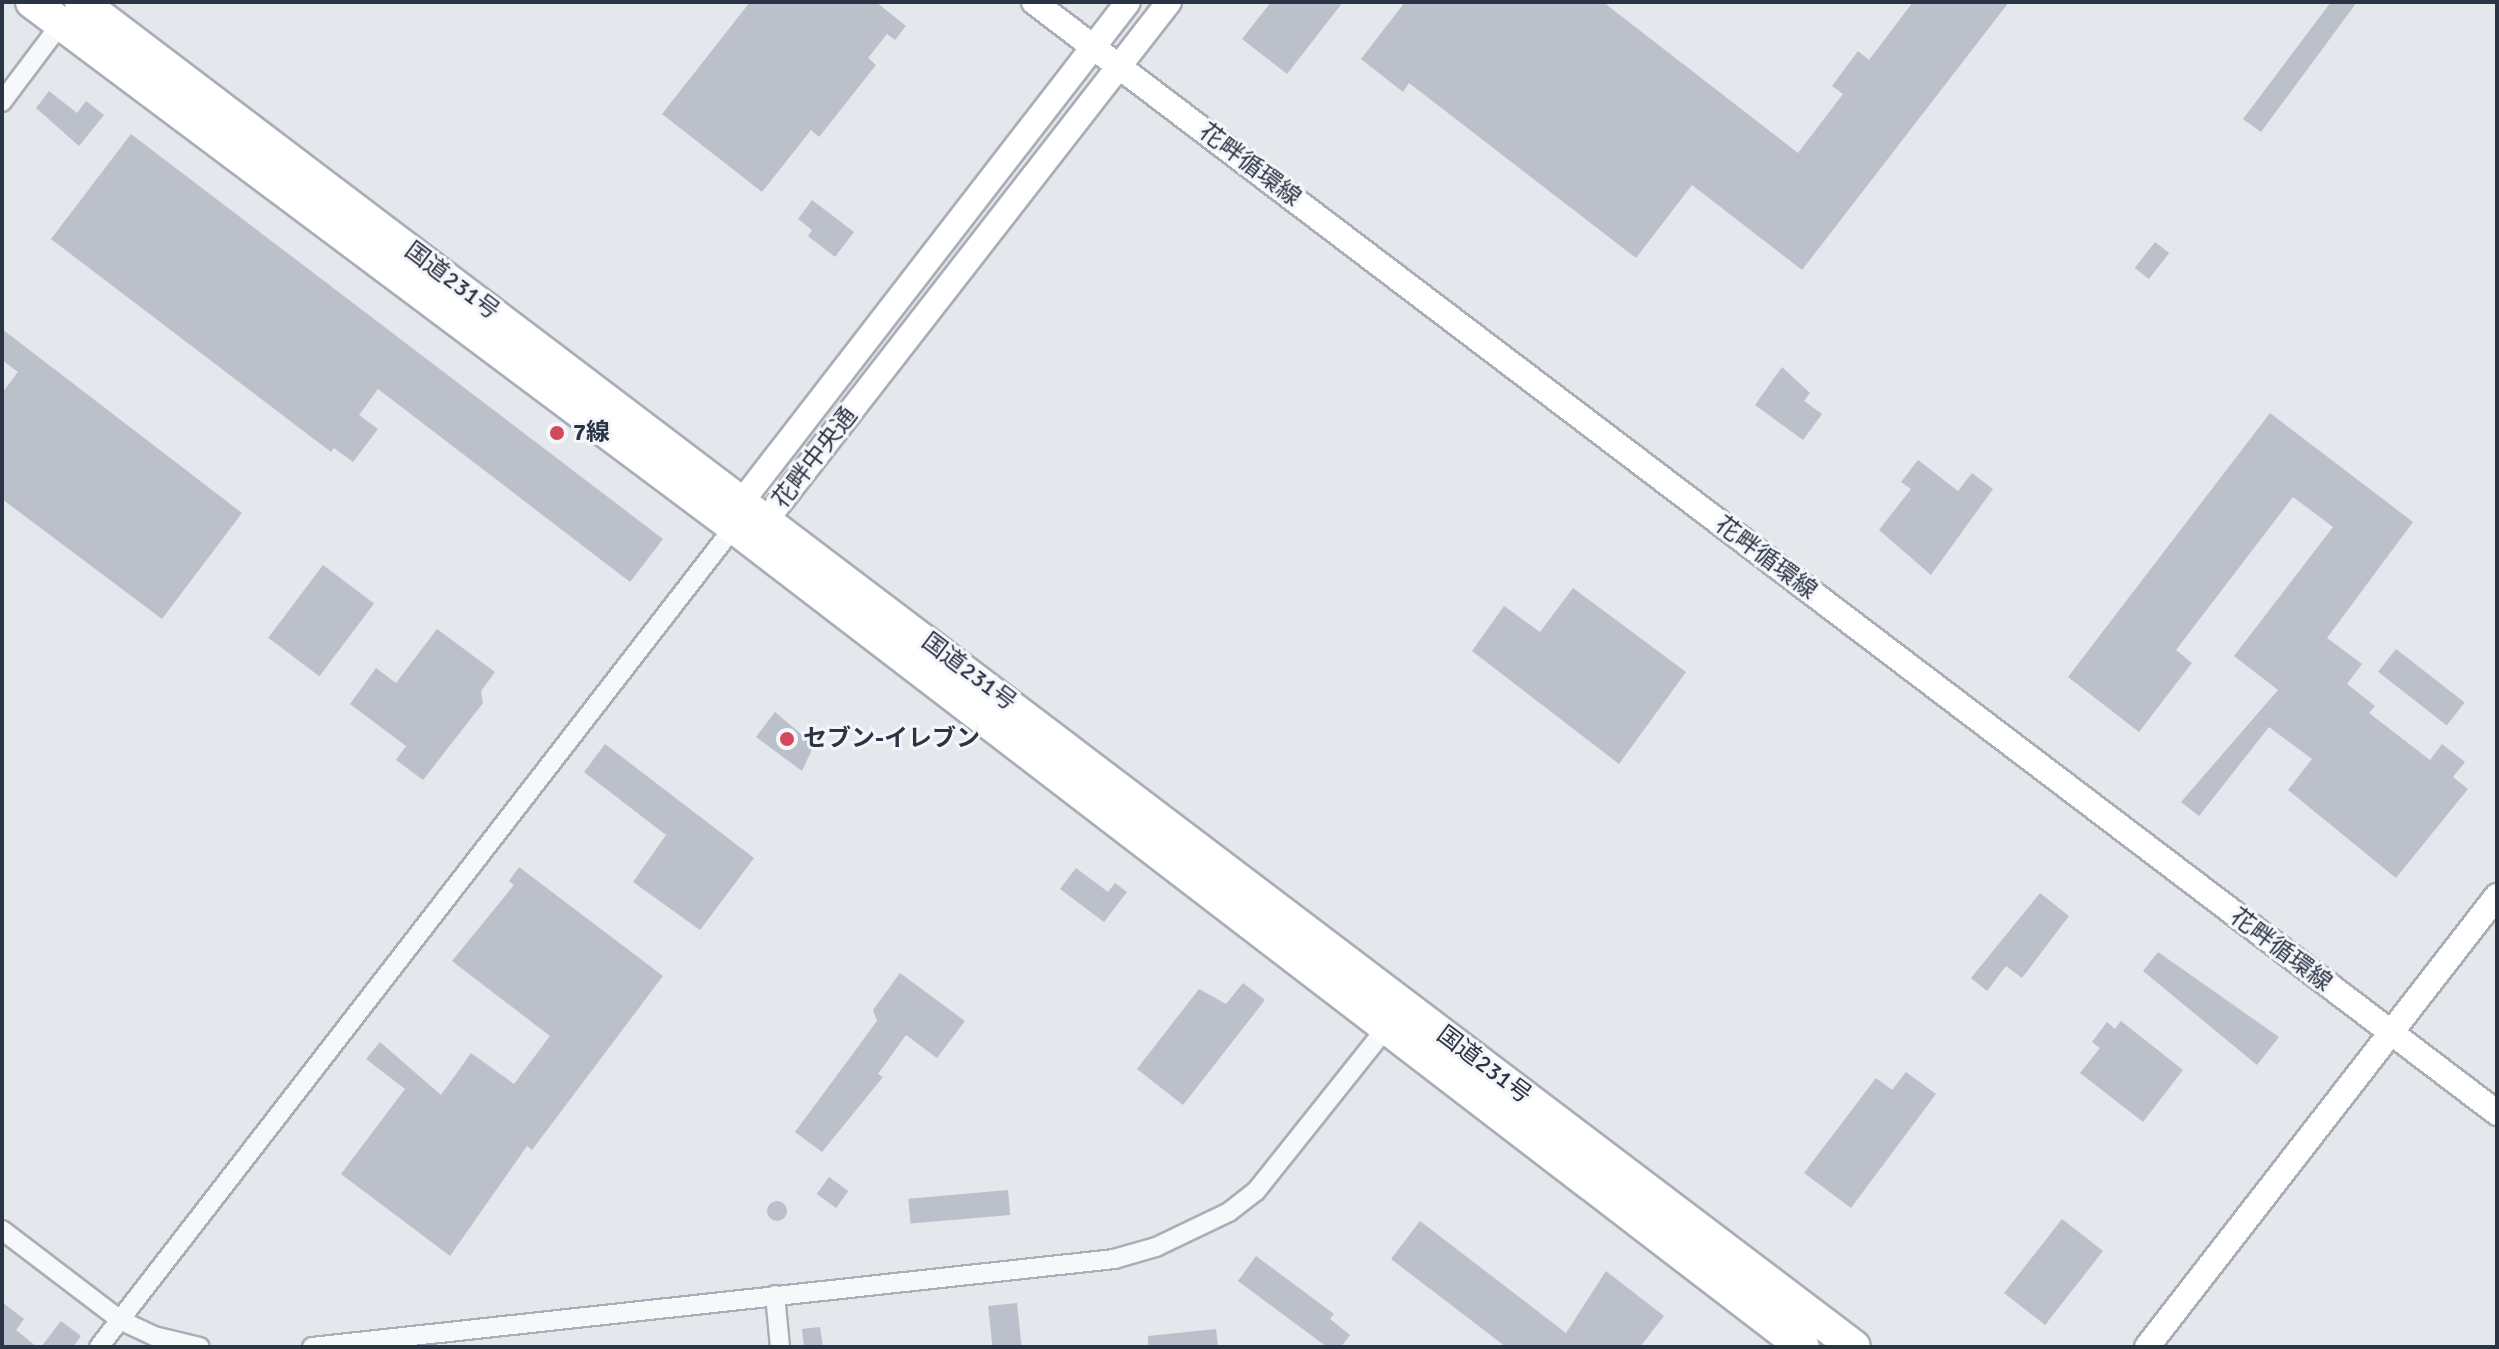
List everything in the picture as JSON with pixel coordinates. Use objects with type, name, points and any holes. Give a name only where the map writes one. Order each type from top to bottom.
[{"type":"highway","name":"国道231号","points":[[32,2],[73,9],[748,515],[1396,1016],[1803,1347]]},
{"type":"highway","name":"国道231号","points":[[1396,1016],[1854,1347]]},
{"type":"street","name":"花畔循環線","points":[[1034,2],[2497,1113]]},
{"type":"street","name":"花畔中央通","points":[[748,515],[1128,2]]},
{"type":"street","name":"花畔中央通","points":[[748,515],[1120,67],[1169,2]]},
{"type":"street","points":[[2,102],[73,9]]},
{"type":"street","points":[[99,1347],[748,515]]},
{"type":"street","points":[[2147,1347],[2497,896]]},
{"type":"street","points":[[312,1347],[1114,1259],[1195,1231],[1256,1191],[1396,1016]]},
{"type":"street","points":[[2,1230],[120,1320],[154,1336],[200,1347]]},
{"type":"street","points":[[775,1295],[780,1347]]},
{"type":"building","points":[[750,2],[876,2],[906,26],[895,40],[887,34],[868,58],[876,65],[819,137],[811,130],[762,192],[662,114]]},
{"type":"building","points":[[1271,2],[1343,2],[1287,74],[1242,39]]},
{"type":"building","points":[[1405,2],[1603,2],[1798,153],[1843,94],[1832,86],[1858,51],[1869,60],[1913,2],[2009,2],[1802,270],[1692,185],[1636,258],[1409,83],[1403,92],[1361,59]]},
{"type":"building","points":[[2331,2],[2357,2],[2261,132],[2243,119]]},
{"type":"building","points":[[49,91],[77,113],[86,101],[104,115],[79,146],[36,108]]},
{"type":"building","points":[[131,134],[663,539],[630,582],[378,389],[359,415],[378,429],[353,462],[334,448],[331,452],[51,239]]},
{"type":"building","points":[[812,200],[854,232],[835,257],[808,236],[812,230],[798,219]]},
{"type":"building","points":[[2155,242],[2169,253],[2149,279],[2135,268]]},
{"type":"building","points":[[2,329],[242,513],[162,619],[2,499],[2,393],[18,372],[2,360]]},
{"type":"building","points":[[1782,367],[1810,393],[1804,401],[1822,414],[1803,440],[1755,405]]},
{"type":"building","points":[[2270,413],[2413,522],[2327,638],[2362,664],[2347,684],[2375,706],[2369,713],[2430,760],[2442,744],[2465,762],[2453,777],[2468,789],[2396,878],[2288,790],[2312,759],[2269,727],[2199,816],[2181,802],[2278,690],[2234,656],[2333,527],[2293,497],[2176,650],[2192,663],[2139,732],[2068,677]]},
{"type":"building","points":[[1918,460],[1958,491],[1972,473],[1993,489],[1931,575],[1879,530],[1911,489],[1901,482]]},
{"type":"building","points":[[323,565],[374,604],[319,676],[268,638]]},
{"type":"building","points":[[1573,588],[1686,672],[1619,764],[1472,651],[1504,606],[1540,632]]},
{"type":"building","points":[[437,629],[495,672],[481,691],[483,703],[423,780],[396,760],[406,746],[350,704],[376,668],[396,683]]},
{"type":"building","points":[[2396,649],[2465,703],[2447,725],[2378,672]]},
{"type":"building","points":[[775,712],[814,745],[802,771],[756,737]]},
{"type":"building","points":[[605,744],[754,858],[700,930],[633,882],[666,835],[584,772]]},
{"type":"building","points":[[519,867],[663,976],[532,1150],[527,1146],[450,1256],[341,1174],[405,1089],[366,1059],[380,1042],[441,1095],[471,1053],[514,1084],[550,1036],[452,961],[514,885],[509,881]]},
{"type":"building","points":[[1076,868],[1108,892],[1115,883],[1127,892],[1104,922],[1060,889]]},
{"type":"building","points":[[2040,893],[2069,916],[2022,978],[2006,966],[1987,991],[1971,978]]},
{"type":"building","points":[[2158,952],[2279,1037],[2257,1065],[2143,971]]},
{"type":"building","points":[[900,973],[965,1021],[937,1058],[906,1035],[878,1074],[883,1077],[822,1152],[795,1132],[877,1021],[873,1010]]},
{"type":"building","points":[[1243,983],[1265,1000],[1183,1105],[1137,1069],[1199,989],[1226,1004]]},
{"type":"building","points":[[2121,1021],[2183,1070],[2143,1122],[2080,1073],[2100,1048],[2092,1042],[2107,1022],[2115,1029]]},
{"type":"building","points":[[1906,1072],[1936,1094],[1851,1208],[1804,1173],[1876,1078],[1892,1090]]},
{"type":"building","points":[[829,1177],[848,1191],[836,1208],[817,1194]]},
{"type":"building","points":[[1008,1190],[1010,1215],[911,1224],[908,1199]]},
{"type":"building","points":[[777,1201],[784,1204],[787,1211],[784,1218],[777,1221],[770,1218],[767,1211],[770,1204]]},
{"type":"building","points":[[2062,1219],[2103,1251],[2045,1325],[2004,1293]]},
{"type":"building","points":[[1420,1221],[1566,1333],[1606,1271],[1664,1316],[1640,1347],[1506,1347],[1391,1259]]},
{"type":"building","points":[[1256,1256],[1334,1314],[1330,1319],[1350,1335],[1341,1347],[1327,1347],[1238,1281]]},
{"type":"building","points":[[2,1302],[24,1319],[16,1330],[37,1347],[2,1347]]},
{"type":"building","points":[[1017,1303],[1022,1347],[992,1347],[988,1306]]},
{"type":"building","points":[[61,1321],[81,1336],[73,1347],[41,1347]]},
{"type":"building","points":[[820,1327],[823,1347],[804,1347],[802,1329]]},
{"type":"building","points":[[1216,1329],[1218,1347],[1148,1347],[1148,1336]]},
{"type":"place","name":"7線","points":[[557,433]]},
{"type":"place","name":"セブン-イレブン","points":[[787,739]]}]
